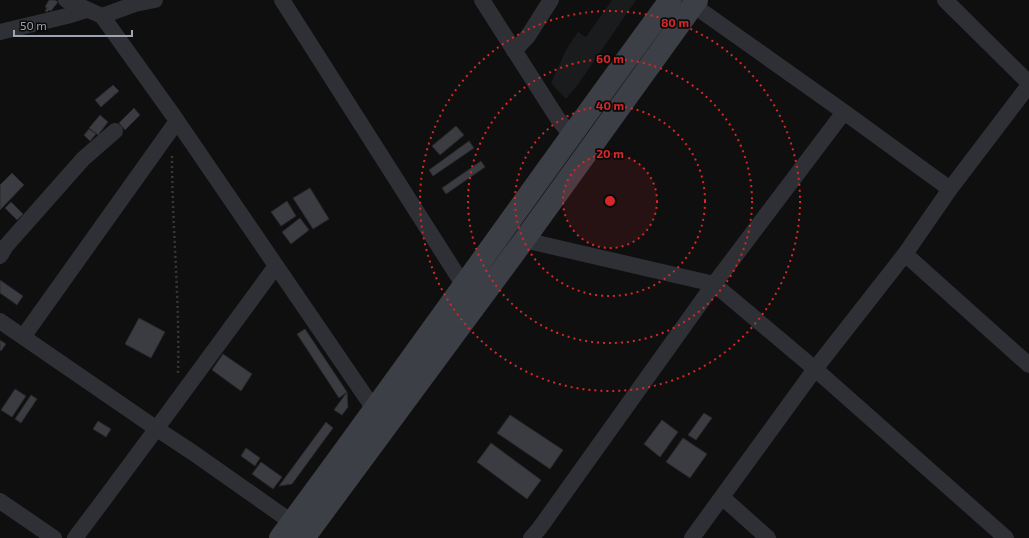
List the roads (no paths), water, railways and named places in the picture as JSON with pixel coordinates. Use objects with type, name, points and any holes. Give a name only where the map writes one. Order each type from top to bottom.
[{"type":"street","points":[[66,0],[102,16],[175,125],[276,266],[374,409]]},
{"type":"street","points":[[102,16],[135,2],[155,0]]},
{"type":"street","points":[[282,0],[464,286]]},
{"type":"street","points":[[482,0],[558,119],[571,135]]},
{"type":"street","points":[[514,51],[528,36],[550,0]]},
{"type":"street","points":[[300,534],[374,409],[670,0]]},
{"type":"street","points":[[692,538],[815,369],[905,254],[950,189],[1029,84],[945,0]]},
{"type":"street","points":[[300,534],[524,240],[692,2],[950,189]]},
{"type":"street","points":[[0,32],[86,10]]},
{"type":"street","points":[[540,535],[714,284],[844,112]]},
{"type":"street","points":[[23,337],[175,125]]},
{"type":"street","points":[[0,256],[6,246],[83,158],[115,131]]},
{"type":"street","points":[[524,240],[714,284],[815,369],[1006,538]]},
{"type":"street","points":[[905,254],[1029,365]]},
{"type":"street","points":[[75,538],[276,266]]},
{"type":"street","points":[[0,321],[192,452],[300,534]]},
{"type":"street","points":[[722,497],[768,538]]},
{"type":"street","points":[[0,501],[54,538]]}]
